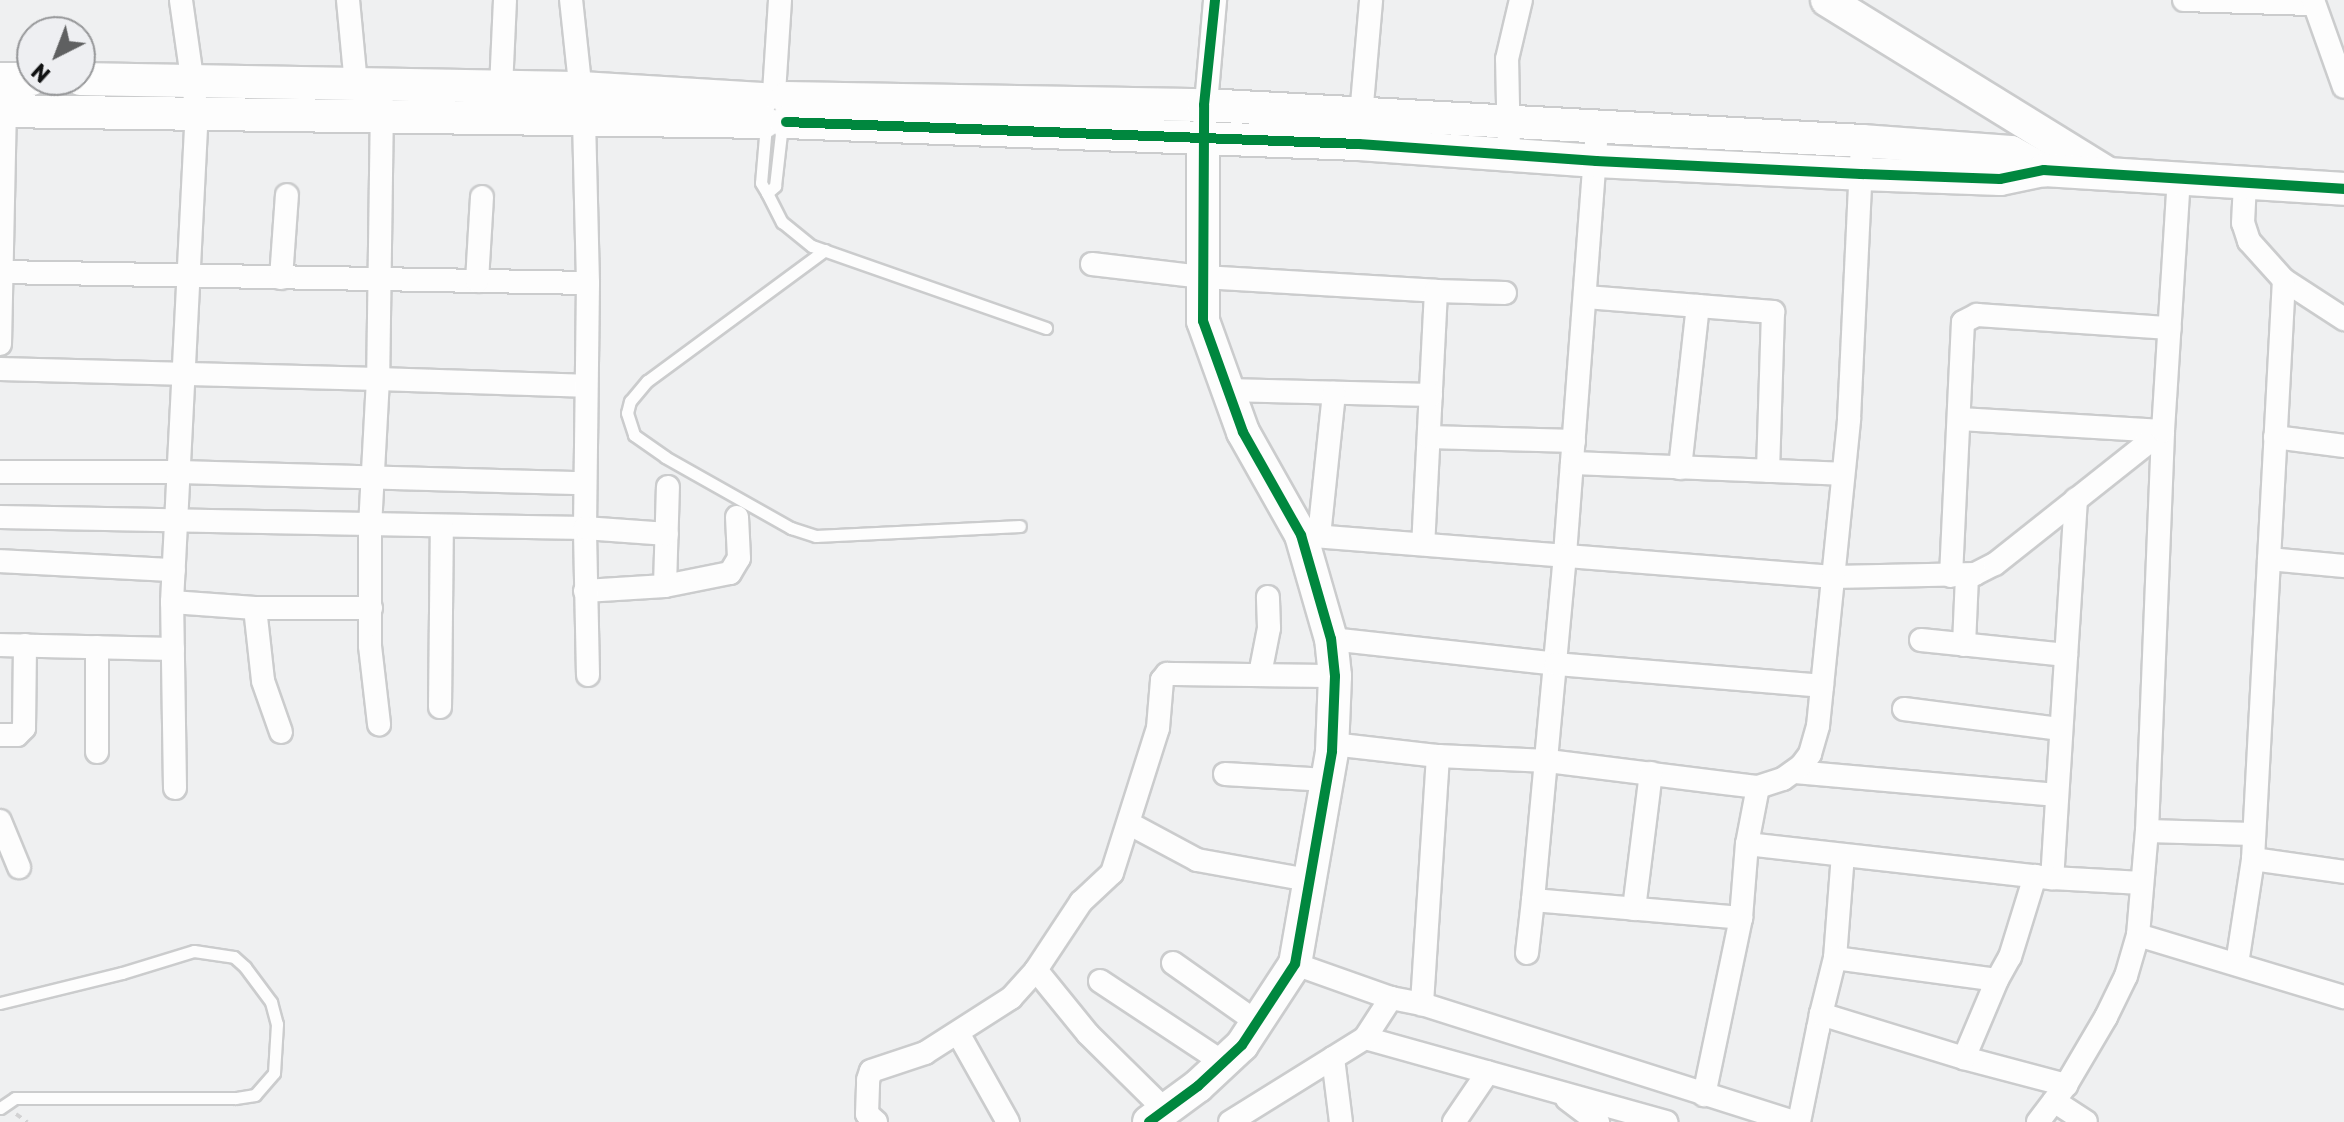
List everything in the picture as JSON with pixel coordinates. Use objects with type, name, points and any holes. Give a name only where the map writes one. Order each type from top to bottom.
[{"type":"street","points":[[175,788],[172,602],[197,113],[181,0]]},
{"type":"street","points":[[348,0],[369,85],[382,118],[378,379],[370,526],[370,646],[379,724]]},
{"type":"street","points":[[501,88],[505,0]]},
{"type":"street","points":[[571,0],[584,121],[588,283],[584,386],[588,675]]},
{"type":"street","points":[[775,112],[780,0]]},
{"type":"street","points":[[1215,0],[1204,105],[1203,321],[1243,432],[1310,535]]},
{"type":"street","points":[[1360,128],[1371,0]]},
{"type":"street","points":[[1508,137],[1507,59],[1521,0]]},
{"type":"street","points":[[2184,0],[2313,2],[2335,36],[2344,87]]},
{"type":"street","points":[[1839,3],[2111,175]]},
{"type":"street","points":[[0,344],[2,112],[13,79]]},
{"type":"street","points":[[96,79],[581,88],[775,112],[1203,138],[1360,128]]},
{"type":"street","points":[[2,112],[584,121],[775,112],[1204,105],[1360,128],[1508,137],[1597,129],[1862,141],[2011,152],[2044,170]]},
{"type":"street","points":[[1527,953],[1548,761],[1597,129]]},
{"type":"street","points":[[1716,167],[1717,134]]},
{"type":"street","points":[[1508,137],[1596,161],[2000,179],[2044,170],[2344,189]]},
{"type":"street","points":[[1795,772],[1810,754],[1818,726],[1843,474],[1862,141]]},
{"type":"street","points":[[2038,1122],[2060,1093],[2106,1017],[2126,976],[2138,935],[2147,831],[2163,431],[2179,179]]},
{"type":"street","points":[[2245,183],[2243,223],[2249,241],[2284,280],[2344,319]]},
{"type":"street","points":[[281,278],[287,195]]},
{"type":"street","points":[[477,281],[482,197]]},
{"type":"street","points":[[1092,264],[1203,277],[1505,293]]},
{"type":"street","points":[[1,272],[588,283]]},
{"type":"street","points":[[2237,964],[2253,859],[2284,280]]},
{"type":"street","points":[[1423,544],[1436,291]]},
{"type":"street","points":[[1586,297],[1773,312],[1768,471]]},
{"type":"street","points":[[1680,468],[1698,306]]},
{"type":"street","points":[[1964,645],[1959,575],[1961,330],[1969,318],[1977,315],[2170,328]]},
{"type":"street","points":[[0,369],[584,386]]},
{"type":"street","points":[[1227,390],[1431,395]]},
{"type":"street","points":[[1036,970],[1157,1116],[1224,1063],[1258,1023],[1295,964],[1332,744],[1335,676],[1331,639],[1310,535],[1334,393]]},
{"type":"street","points":[[1960,419],[2163,431]]},
{"type":"street","points":[[1310,535],[1833,577],[1959,575],[1995,564],[2163,431]]},
{"type":"street","points":[[1429,437],[1573,452],[1680,468],[1843,474]]},
{"type":"street","points":[[2275,437],[2344,446]]},
{"type":"street","points":[[0,472],[179,472],[584,483]]},
{"type":"street","points":[[665,586],[668,487]]},
{"type":"street","points":[[1964,1058],[2043,877],[2057,795],[2076,499]]},
{"type":"street","points":[[0,517],[585,528],[667,534]]},
{"type":"street","points":[[585,591],[665,586],[730,573],[739,558],[737,517]]},
{"type":"street","points":[[440,707],[442,526]]},
{"type":"street","points":[[2269,559],[2344,566]]},
{"type":"street","points":[[0,561],[174,570]]},
{"type":"street","points":[[1260,674],[1269,628],[1268,597]]},
{"type":"street","points":[[172,602],[255,608],[371,608]]},
{"type":"street","points":[[255,608],[263,681],[281,732]]},
{"type":"street","points":[[1331,639],[1556,664],[1822,686]]},
{"type":"street","points":[[1921,640],[2066,655]]},
{"type":"street","points":[[0,645],[173,649]]},
{"type":"street","points":[[0,735],[17,735],[24,728],[25,645]]},
{"type":"street","points":[[97,647],[97,752]]},
{"type":"street","points":[[876,1122],[867,1114],[871,1071],[925,1053],[1011,998],[1036,970],[1081,902],[1118,865],[1161,715],[1161,688],[1167,674],[1335,676]]},
{"type":"street","points":[[1904,709],[2061,729]]},
{"type":"street","points":[[1332,744],[1438,756],[1548,761],[1758,787],[1795,772],[2057,795]]},
{"type":"street","points":[[1422,1004],[1438,756]]},
{"type":"street","points":[[1634,909],[1651,773]]},
{"type":"street","points":[[1225,774],[1327,780]]},
{"type":"street","points":[[1704,1095],[1741,918],[1747,844],[1758,787]]},
{"type":"street","points":[[0,821],[19,867]]},
{"type":"street","points":[[1130,824],[1197,860],[1308,880]]},
{"type":"street","points":[[2147,831],[2253,834]]},
{"type":"street","points":[[1747,844],[2043,877],[2142,883]]},
{"type":"street","points":[[1295,964],[1391,998],[1422,1004],[1797,1122],[1835,958],[1843,855]]},
{"type":"street","points":[[2253,859],[2344,872]]},
{"type":"street","points":[[1533,900],[1741,918]]},
{"type":"street","points":[[2138,935],[2344,997]]},
{"type":"street","points":[[1835,958],[1997,980]]},
{"type":"street","points":[[1173,963],[1258,1023]]},
{"type":"street","points":[[1100,981],[1224,1063]]},
{"type":"street","points":[[1230,1122],[1251,1116],[1365,1038],[1391,998]]},
{"type":"street","points":[[1821,1014],[1964,1058],[2060,1093],[2086,1122]]},
{"type":"street","points":[[958,1033],[1008,1122]]},
{"type":"street","points":[[1365,1038],[1666,1122]]},
{"type":"street","points":[[1333,1058],[1341,1122]]},
{"type":"street","points":[[1454,1122],[1488,1072]]},
{"type":"street","points":[[1555,1091],[1598,1122]]},
{"type":"lane","points":[[775,112],[775,186],[767,193],[782,222],[812,246],[1046,328]]},
{"type":"lane","points":[[825,250],[647,381],[630,401],[627,413],[634,435],[665,457],[791,528],[816,536],[1020,526]]},
{"type":"lane","points":[[0,1003],[122,973],[194,951],[234,957],[271,1002],[277,1024],[274,1073],[255,1095],[220,1099],[15,1098],[0,1108]]},
{"type":"cycle path","points":[[1149,1122],[1198,1086],[1242,1045],[1295,964],[1332,751],[1335,676],[1331,639],[1301,535],[1243,432],[1203,321],[1204,105],[1215,0]]},
{"type":"cycle path","points":[[786,122],[1359,144],[1596,161],[1861,174],[2000,179],[2044,170],[2344,189]]}]
